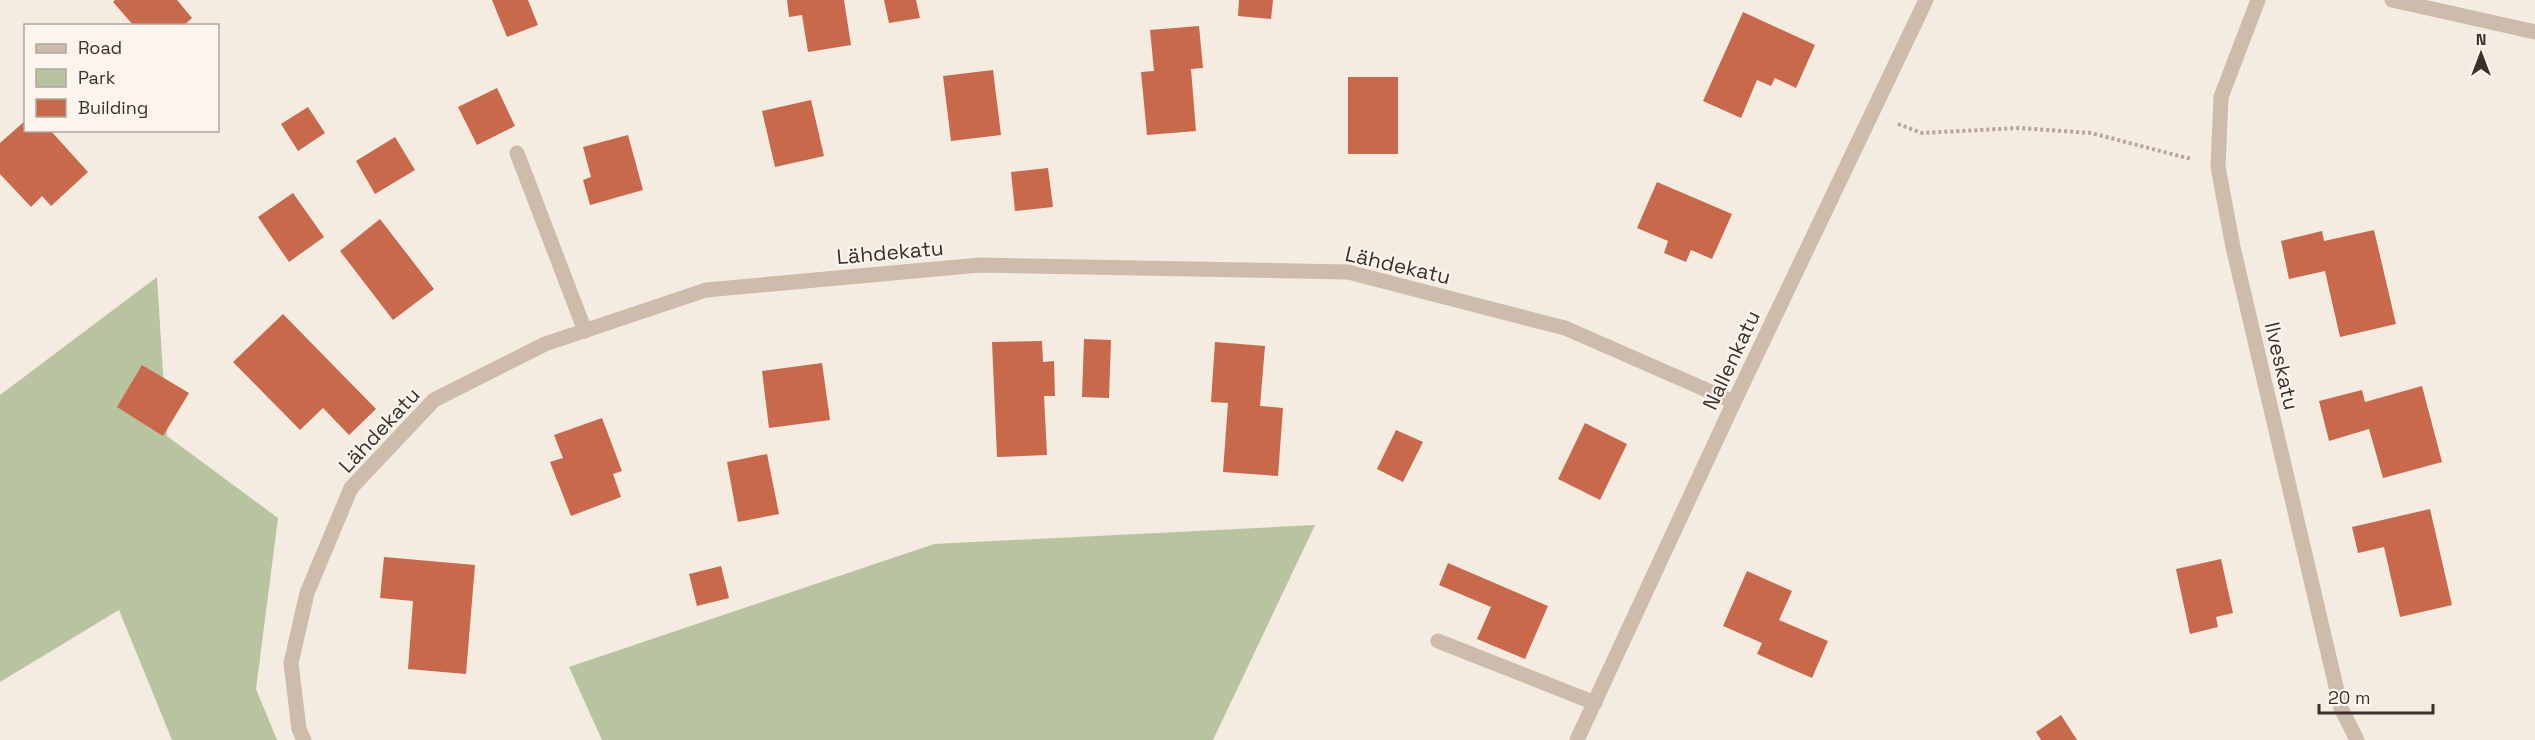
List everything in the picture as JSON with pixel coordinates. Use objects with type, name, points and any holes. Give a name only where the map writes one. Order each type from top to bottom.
[{"type":"street","name":"Nallenkatu","points":[[1578,740],[1734,402],[1926,0]]},
{"type":"street","name":"Ilveskatu","points":[[2258,0],[2221,96],[2218,167],[2233,247],[2341,708],[2357,740]]},
{"type":"street","points":[[2392,0],[2535,32]]},
{"type":"street","points":[[517,153],[585,331]]},
{"type":"street","name":"Lähdekatu","points":[[304,740],[299,729],[291,663],[307,594],[351,488],[434,400],[545,344],[706,290],[980,265],[1348,272],[1565,328],[1734,402]]},
{"type":"street","points":[[1438,641],[1595,703]]},
{"type":"path","points":[[1872,114],[1922,134],[2019,128],[2091,133],[2218,167]]},
{"type":"green space","points":[[157,277],[167,436],[278,518],[256,689],[277,740],[172,740],[119,610],[0,682],[0,395]]},
{"type":"green space","points":[[1315,525],[1213,740],[602,740],[569,667],[934,544]]},
{"type":"building","points":[[115,0],[177,0],[192,18],[185,24],[132,24],[113,2]]},
{"type":"building","points":[[492,0],[528,0],[538,25],[507,37]]},
{"type":"building","points":[[787,0],[844,0],[851,45],[808,52],[802,15],[789,17]]},
{"type":"building","points":[[884,0],[916,0],[920,18],[889,23]]},
{"type":"building","points":[[1239,0],[1273,0],[1271,19],[1238,16]]},
{"type":"building","points":[[1743,12],[1815,45],[1796,88],[1775,78],[1771,86],[1757,80],[1741,118],[1703,101]]},
{"type":"building","points":[[1199,26],[1203,68],[1191,69],[1196,131],[1147,135],[1141,72],[1154,71],[1150,30]]},
{"type":"building","points":[[993,70],[1001,135],[951,141],[943,76]]},
{"type":"building","points":[[1348,77],[1398,77],[1398,154],[1348,154]]},
{"type":"building","points":[[497,88],[515,126],[477,145],[458,107]]},
{"type":"building","points":[[811,100],[824,156],[775,167],[762,111]]},
{"type":"building","points":[[308,107],[325,133],[298,151],[281,124]]},
{"type":"building","points":[[24,122],[24,132],[52,132],[88,172],[51,206],[42,196],[31,207],[0,174],[0,143]]},
{"type":"building","points":[[628,135],[643,190],[590,205],[583,180],[591,177],[583,147]]},
{"type":"building","points":[[395,137],[415,170],[375,194],[356,161]]},
{"type":"building","points":[[1048,168],[1053,207],[1015,211],[1011,172]]},
{"type":"building","points":[[1657,182],[1732,214],[1712,259],[1691,250],[1686,262],[1664,253],[1668,241],[1637,228]]},
{"type":"building","points":[[293,193],[324,237],[289,262],[258,217]]},
{"type":"building","points":[[380,219],[434,289],[393,320],[340,251]]},
{"type":"building","points":[[2374,230],[2396,324],[2340,337],[2325,271],[2289,279],[2281,241],[2322,231],[2324,241]]},
{"type":"building","points":[[283,314],[376,409],[349,435],[323,408],[300,430],[233,362]]},
{"type":"building","points":[[1084,339],[1111,340],[1109,398],[1082,397]]},
{"type":"building","points":[[1042,341],[1043,362],[1054,361],[1055,396],[1044,396],[1047,455],[997,457],[992,342]]},
{"type":"building","points":[[1215,342],[1265,346],[1260,406],[1283,408],[1278,476],[1223,472],[1228,403],[1211,402]]},
{"type":"building","points":[[822,363],[830,420],[769,428],[762,371]]},
{"type":"building","points":[[142,365],[189,393],[163,436],[117,407]]},
{"type":"building","points":[[2422,386],[2442,462],[2383,478],[2369,429],[2329,441],[2319,401],[2362,390],[2365,402]]},
{"type":"building","points":[[602,418],[622,471],[613,474],[621,497],[571,516],[550,462],[563,458],[554,435]]},
{"type":"building","points":[[1585,423],[1627,444],[1600,500],[1558,479]]},
{"type":"building","points":[[1396,430],[1423,442],[1403,482],[1377,469]]},
{"type":"building","points":[[767,454],[779,514],[738,522],[727,462]]},
{"type":"building","points":[[2430,509],[2452,605],[2400,617],[2384,547],[2358,553],[2352,527]]},
{"type":"building","points":[[384,557],[475,565],[466,674],[408,669],[413,601],[380,598]]},
{"type":"building","points":[[2221,559],[2233,613],[2216,617],[2218,627],[2190,634],[2176,569]]},
{"type":"building","points":[[1448,563],[1548,606],[1525,659],[1477,639],[1491,607],[1439,585]]},
{"type":"building","points":[[721,566],[729,598],[697,606],[689,574]]},
{"type":"building","points":[[1747,571],[1792,591],[1779,620],[1828,641],[1812,678],[1757,654],[1762,643],[1723,626]]},
{"type":"building","points":[[2061,715],[2077,740],[2041,740],[2036,732]]}]
